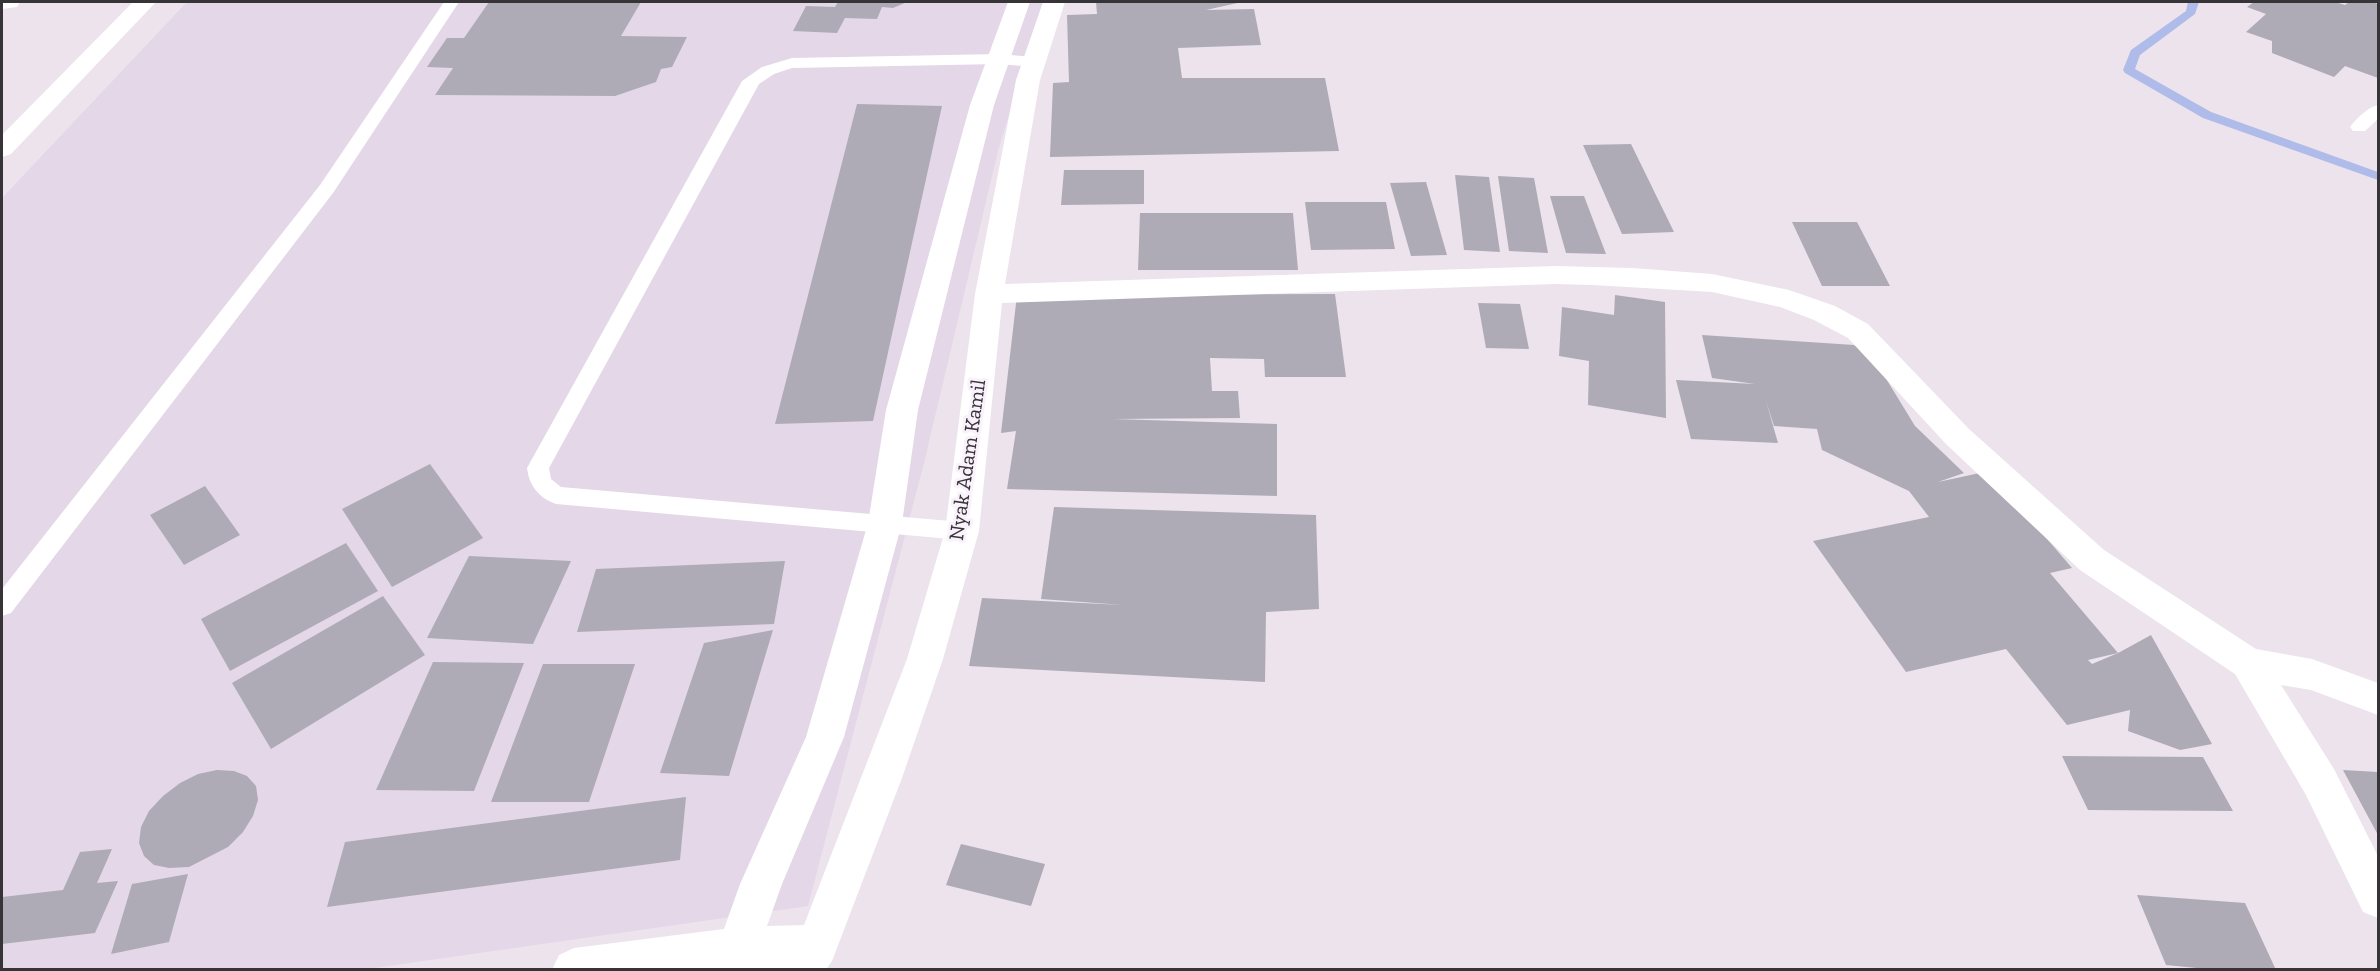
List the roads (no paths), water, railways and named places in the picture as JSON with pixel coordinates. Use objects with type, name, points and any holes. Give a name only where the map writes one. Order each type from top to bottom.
[{"type":"street","points":[[2,2],[9,2]]},
{"type":"street","points":[[2,149],[145,2]]},
{"type":"street","points":[[737,959],[761,884],[825,737],[885,524],[902,410],[982,105],[1020,2]]},
{"type":"street","name":"Nyak Adam Kamil","points":[[808,958],[882,778],[925,659],[962,531],[989,294],[1028,80],[1054,2]]},
{"type":"street","points":[[989,294],[1556,275],[1697,282],[1766,293],[1838,318],[1858,331],[1958,437],[2092,561],[2248,663],[2312,675],[2379,699]]},
{"type":"street","points":[[2248,663],[2320,782],[2379,898]]},
{"type":"street","points":[[574,969],[737,959],[808,958]]},
{"type":"lane","points":[[2,606],[327,189],[451,2]]},
{"type":"lane","points":[[962,531],[556,495],[544,488],[538,477],[538,468],[742,95],[759,74],[774,67],[792,63],[999,59],[1034,62]]},
{"type":"lane","points":[[2359,127],[2379,110]]},
{"type":"waterway","points":[[2193,2],[2191,12],[2135,53],[2129,70],[2207,115],[2378,176]]}]
